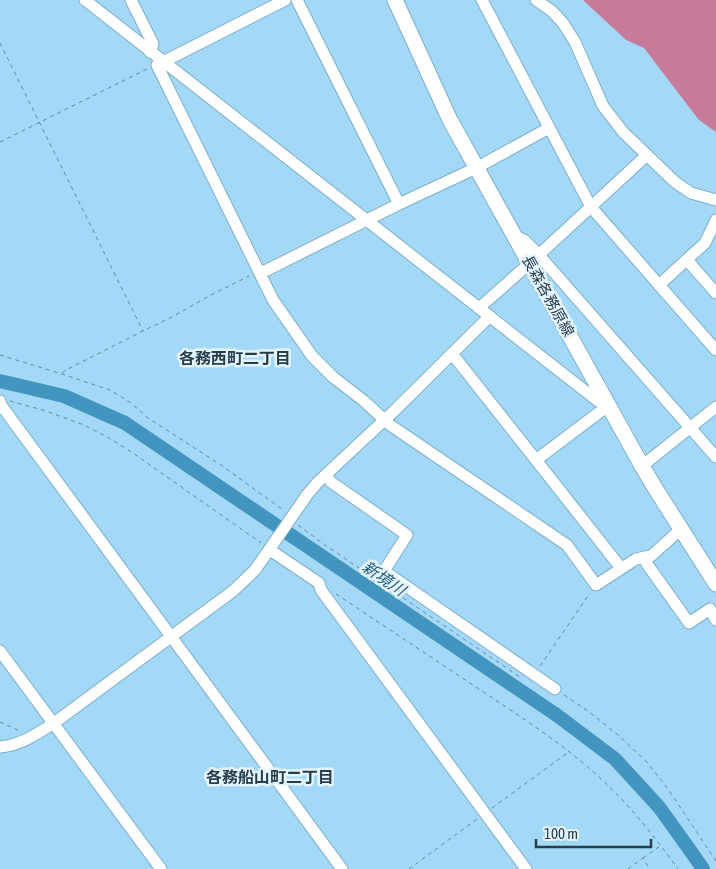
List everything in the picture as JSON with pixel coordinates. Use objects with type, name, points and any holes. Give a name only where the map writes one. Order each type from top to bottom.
[{"type":"main road","name":"長森各務原線","points":[[395,0],[450,120],[476,168],[515,236],[534,259],[642,466],[716,584]]},
{"type":"street","points":[[85,0],[150,52],[159,63],[367,220],[598,401],[609,405]]},
{"type":"street","points":[[131,0],[153,44],[150,52]]},
{"type":"street","points":[[159,63],[285,0]]},
{"type":"street","points":[[297,0],[399,204]]},
{"type":"street","points":[[482,0],[591,207],[716,350]]},
{"type":"street","points":[[536,0],[552,11],[563,23],[574,42],[603,106],[623,132],[674,182],[691,194],[716,200]]},
{"type":"street","points":[[159,63],[273,300],[312,356],[333,377],[385,420],[566,545],[596,585],[636,559],[651,556],[682,529]]},
{"type":"street","points":[[259,272],[267,270],[476,168],[549,128]]},
{"type":"street","points":[[479,308],[647,155]]},
{"type":"street","points":[[659,285],[687,260],[711,244],[716,220]]},
{"type":"street","points":[[534,259],[716,457]]},
{"type":"street","points":[[687,260],[716,293]]},
{"type":"street","points":[[0,747],[14,745],[54,723],[233,590],[255,570],[307,496],[326,475],[385,420],[490,316]]},
{"type":"street","points":[[451,354],[621,568]]},
{"type":"street","points":[[5,401],[1,405],[342,869]]},
{"type":"street","points":[[536,460],[609,405]]},
{"type":"street","points":[[642,466],[716,407]]},
{"type":"street","points":[[326,475],[332,482],[407,535],[384,572],[555,689]]},
{"type":"street","points":[[273,546],[319,582],[321,590],[526,869]]},
{"type":"street","points":[[644,557],[689,623],[710,609],[716,620]]},
{"type":"street","points":[[0,651],[161,869]]},
{"type":"path","points":[[0,43],[143,331]]},
{"type":"path","points":[[0,142],[159,63]]},
{"type":"path","points":[[62,374],[66,370],[259,272]]},
{"type":"path","points":[[0,355],[110,390],[131,403],[148,418],[221,466],[325,545],[519,677]]},
{"type":"path","points":[[5,401],[84,425],[109,438],[273,546]]},
{"type":"path","points":[[534,675],[596,585]]},
{"type":"path","points":[[334,593],[568,750],[624,801],[661,845],[678,869]]},
{"type":"path","points":[[555,689],[588,711],[647,762],[716,861]]},
{"type":"path","points":[[0,722],[29,738]]},
{"type":"path","points":[[409,869],[566,754],[568,750]]},
{"type":"path","points":[[628,869],[661,845]]},
{"type":"path","points":[[643,858],[650,869]]},
{"type":"shaded area","points":[[583,0],[716,0],[716,132],[699,120],[644,48],[626,40]]},
{"type":"waterway","name":"新境川","points":[[0,381],[64,396],[125,423],[558,716],[615,759],[659,807],[703,869]]},
{"type":"district","name":"各務西町二丁目","points":[[235,358]]},
{"type":"district","name":"各務船山町二丁目","points":[[270,777]]}]
